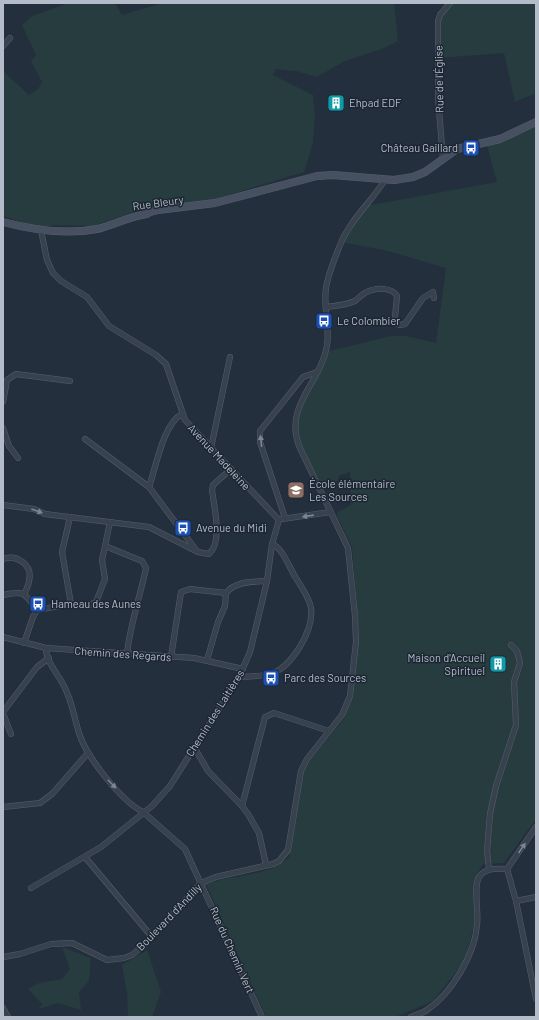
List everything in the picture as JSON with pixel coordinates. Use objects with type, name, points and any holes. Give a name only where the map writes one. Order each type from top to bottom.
[{"type":"street","name":"Rue de l'Église","points":[[443,159],[438,97],[438,21],[450,3]]},
{"type":"street","points":[[3,46],[10,38]]},
{"type":"street","points":[[143,214],[158,210],[215,204],[310,178],[333,175],[385,180],[406,179],[419,175],[463,146],[500,139],[536,122]]},
{"type":"street","name":"Boulevard d'Andilly","points":[[3,957],[20,954],[51,944],[72,943],[107,960],[117,960],[132,955],[152,937],[201,883],[216,876],[266,866],[279,861],[288,850],[301,771],[307,759],[342,715],[350,696],[356,642],[348,548],[299,446],[294,427],[298,408],[317,372],[327,346],[328,327],[326,288],[340,244],[349,227],[385,180]]},
{"type":"street","name":"Rue Bleury","points":[[3,222],[42,230],[66,228],[89,230],[143,214],[192,210],[224,203],[284,185]]},
{"type":"street","name":"Avenue Madeleine","points":[[42,230],[47,260],[57,277],[83,293],[109,326],[156,355],[166,364],[185,420],[279,520]]},
{"type":"street","points":[[326,307],[355,301],[364,293],[371,290],[389,290],[395,292],[397,296],[395,317],[396,323],[400,325],[406,324],[427,294],[433,292],[434,298]]},
{"type":"street","points":[[211,448],[230,357]]},
{"type":"street","points":[[285,518],[260,442],[260,431],[303,377],[317,372]]},
{"type":"street","points":[[3,402],[7,380],[10,376],[22,374],[70,381]]},
{"type":"street","points":[[148,487],[162,446],[174,418],[182,414]]},
{"type":"street","points":[[3,428],[9,446],[18,458]]},
{"type":"street","points":[[85,439],[148,487],[198,552]]},
{"type":"street","points":[[3,505],[34,509],[45,514],[149,527],[198,552],[209,554],[214,550],[217,537],[212,490],[213,485],[230,469]]},
{"type":"street","points":[[279,520],[331,512]]},
{"type":"street","points":[[70,517],[62,552],[71,604]]},
{"type":"street","name":"Chemin des Laitières","points":[[31,888],[101,847],[152,806],[170,786],[239,677],[254,639],[267,580],[272,544],[279,520]]},
{"type":"street","points":[[37,610],[71,604],[87,606],[96,602],[105,579],[102,560],[110,522]]},
{"type":"street","points":[[239,677],[271,674],[284,667],[307,634],[310,625],[311,618],[309,601],[277,546],[272,544]]},
{"type":"street","points":[[105,546],[142,561],[146,568],[134,621],[130,632],[127,654]]},
{"type":"street","points":[[3,559],[11,556],[24,561],[28,567],[30,580],[25,593]]},
{"type":"street","points":[[207,660],[218,622],[225,606],[226,593],[230,588],[241,583],[267,580]]},
{"type":"street","points":[[171,657],[179,596],[185,589],[226,593]]},
{"type":"street","points":[[3,596],[18,592],[25,593],[37,610]]},
{"type":"street","points":[[24,643],[37,610]]},
{"type":"street","name":"Chemin des Regards","points":[[3,637],[46,648],[207,660],[242,669]]},
{"type":"street","points":[[489,869],[487,851],[490,814],[496,786],[516,725],[514,682],[520,663],[516,651],[511,645]]},
{"type":"street","name":"Rue du Chemin Vert","points":[[46,648],[49,658],[64,686],[74,711],[79,733],[88,753],[109,780],[136,808],[143,812],[185,849],[262,1017]]},
{"type":"street","points":[[11,734],[3,712],[37,667],[49,658]]},
{"type":"street","points":[[242,806],[265,717],[274,713],[329,731]]},
{"type":"street","points":[[194,747],[208,771],[242,806],[259,833],[266,866]]},
{"type":"street","points":[[3,807],[40,803],[52,794],[88,753]]},
{"type":"street","points":[[507,869],[536,827]]},
{"type":"street","points":[[85,857],[152,937]]},
{"type":"street","points":[[411,1017],[426,1011],[435,1004],[468,961],[477,925],[477,881],[484,871],[489,869],[507,869]]},
{"type":"street","points":[[507,869],[533,972],[536,999]]},
{"type":"street","points":[[516,901],[536,896]]},
{"type":"street","points":[[3,1008],[8,1017]]},
{"type":"green space","points":[[69,3],[115,3],[122,15],[162,3],[394,3],[398,41],[382,49],[345,61],[317,77],[296,71],[276,69],[273,75],[313,95],[315,114],[313,143],[304,172],[212,200],[145,208],[93,226],[57,225],[39,228],[3,216],[3,71],[29,95],[38,89],[42,82],[31,61],[36,55],[22,25],[32,16]]},
{"type":"green space","points":[[450,3],[536,3],[536,93],[515,102],[504,53],[438,58],[440,15]]},
{"type":"green space","points":[[536,122],[536,819],[504,863],[483,864],[476,876],[474,925],[465,961],[433,1001],[395,1017],[266,1017],[206,884],[262,872],[282,863],[289,857],[304,770],[310,760],[344,719],[352,696],[359,635],[352,547],[337,516],[338,512],[351,505],[350,472],[339,476],[336,484],[323,485],[308,463],[300,444],[295,417],[296,412],[325,352],[391,336],[406,336],[436,343],[446,268],[388,251],[341,242],[366,206],[497,182],[486,142]]},
{"type":"green space","points":[[62,947],[91,958],[89,981],[79,992],[81,1010],[58,1003],[39,1009],[42,1004],[28,989],[39,983],[62,979],[70,969]]},
{"type":"green space","points":[[147,950],[161,992],[152,1017],[128,1017],[127,993],[122,965]]},
{"type":"place","name":"Ehpad EDF","points":[[336,103]]},
{"type":"place","name":"Château Gaillard","points":[[471,148]]},
{"type":"place","name":"Le Colombier","points":[[324,321]]},
{"type":"place","name":"École élémentaire Les Sources","points":[[296,490]]},
{"type":"place","name":"Avenue du Midi","points":[[183,528]]},
{"type":"place","name":"Hameau des Aunes","points":[[38,604]]},
{"type":"place","name":"Maison d'Accueil Spirituel","points":[[498,664]]},
{"type":"place","name":"Parc des Sources","points":[[271,678]]}]
